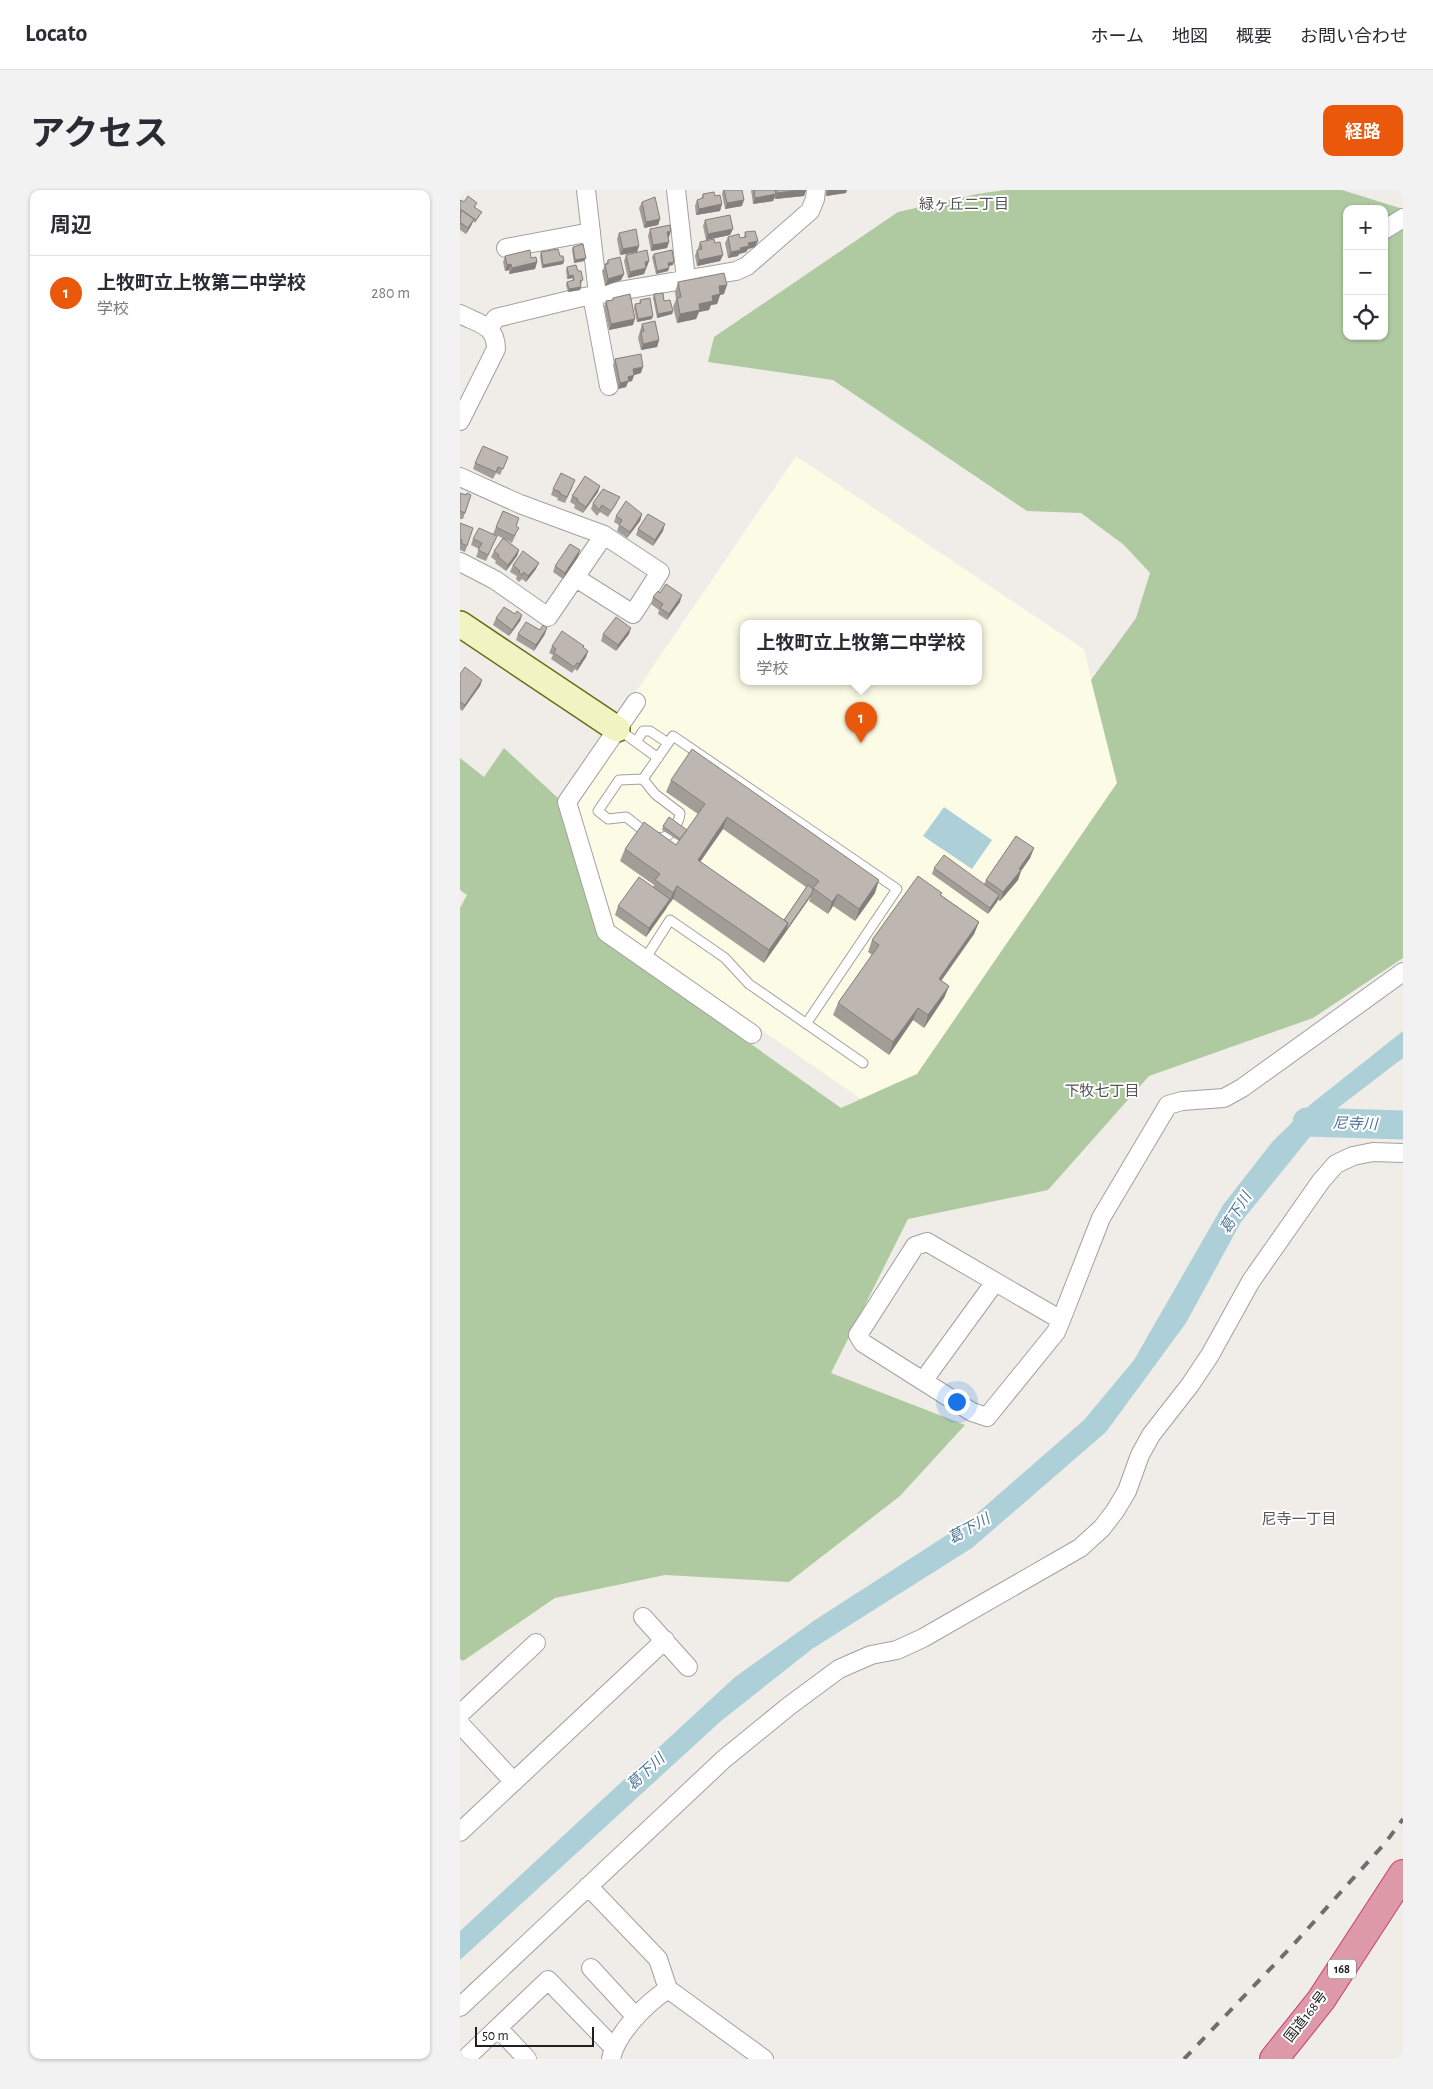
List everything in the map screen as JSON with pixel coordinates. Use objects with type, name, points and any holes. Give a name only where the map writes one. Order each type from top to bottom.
[{"type":"highway","name":"国道168号","points":[[1274,2059],[1321,2000],[1403,1874]]},
{"type":"street","points":[[586,190],[595,295],[609,386]]},
{"type":"street","points":[[676,190],[686,279]]},
{"type":"street","points":[[489,328],[496,318],[595,295],[736,271],[747,266],[810,211],[815,199],[816,190]]},
{"type":"street","points":[[1388,227],[1403,218]]},
{"type":"street","points":[[506,248],[591,232]]},
{"type":"street","points":[[460,314],[489,328],[496,338],[496,349],[460,421]]},
{"type":"street","points":[[460,477],[520,504],[604,535],[660,572],[632,614],[576,578]]},
{"type":"street","points":[[460,562],[495,580],[548,617],[604,535]]},
{"type":"street","points":[[460,624],[626,735]]},
{"type":"street","points":[[636,702],[626,735],[567,802],[606,932],[752,1034]]},
{"type":"street","points":[[1061,1320],[927,1242],[915,1246],[858,1335],[863,1342],[972,1412],[987,1417],[1056,1332],[1061,1320],[1100,1218],[1168,1105],[1182,1101],[1224,1098],[1242,1088],[1403,972]]},
{"type":"street","points":[[460,2007],[724,1759],[839,1669],[871,1655],[897,1650],[923,1638],[1080,1548],[1102,1528],[1115,1511],[1127,1491],[1140,1454],[1151,1434],[1205,1362],[1251,1281],[1321,1180],[1336,1164],[1353,1156],[1373,1152],[1403,1153]]},
{"type":"street","points":[[924,1381],[996,1282]]},
{"type":"street","points":[[644,1617],[688,1667]]},
{"type":"street","points":[[460,1832],[665,1640]]},
{"type":"street","points":[[460,1714],[536,1643]]},
{"type":"street","points":[[460,1724],[514,1782]]},
{"type":"street","points":[[588,1886],[658,1959],[668,1988],[764,2059]]},
{"type":"street","points":[[590,1968],[636,2017]]},
{"type":"street","points":[[465,2059],[548,1980],[612,2053],[636,2017],[650,2001],[668,1988]]},
{"type":"street","points":[[498,2028],[527,2059]]},
{"type":"lane","points":[[626,735],[650,730],[668,743]]},
{"type":"lane","points":[[626,735],[658,758]]},
{"type":"lane","points":[[643,779],[673,736],[897,889],[806,1024]]},
{"type":"lane","points":[[643,779],[655,794],[680,813],[680,818],[668,836],[663,839],[656,838],[626,817],[608,818],[598,811],[619,780],[643,779]]},
{"type":"lane","points":[[645,959],[670,920],[725,958],[749,984],[862,1063]]},
{"type":"shaded area","points":[[796,456],[1084,649],[1117,783],[917,1074],[861,1099],[613,927],[574,804],[633,696]]},
{"type":"green space","points":[[1005,190],[1342,190],[1403,209],[1403,958],[1313,1018],[1149,1076],[1048,1190],[908,1219],[831,1373],[965,1425],[900,1496],[789,1582],[665,1575],[555,1598],[463,1661],[460,1659],[460,908],[467,895],[460,890],[460,758],[484,777],[504,748],[559,799],[603,939],[841,1108],[917,1074],[1117,783],[1091,680],[1136,618],[1150,573],[1124,545],[1081,513],[1027,511],[833,380],[708,362],[714,337],[898,212],[977,194]]},
{"type":"water","points":[[944,807],[992,840],[972,869],[923,836]]},
{"type":"water","name":"葛下川","points":[[1403,1031],[1403,1058],[1326,1117],[1241,1222],[1186,1323],[1106,1432],[972,1548],[812,1649],[721,1721],[460,1960],[460,1931],[735,1677],[815,1620],[967,1522],[1084,1420],[1134,1360],[1223,1205],[1273,1141],[1311,1104]]},
{"type":"building","points":[[724,190],[742,190],[744,200],[727,203]]},
{"type":"building","points":[[754,190],[775,190],[776,194],[755,198]]},
{"type":"building","points":[[777,190],[801,190],[777,193]]},
{"type":"building","points":[[714,192],[715,196],[720,195],[722,204],[699,209],[697,200],[703,198],[703,194]]},
{"type":"building","points":[[468,196],[477,203],[474,207],[482,212],[476,220],[460,209],[460,201],[464,202]]},
{"type":"building","points":[[655,197],[660,219],[646,222],[642,202]]},
{"type":"building","points":[[461,210],[474,219],[468,228],[461,223],[460,225]]},
{"type":"building","points":[[730,215],[733,229],[708,234],[705,220]]},
{"type":"building","points":[[670,225],[671,231],[667,232],[669,242],[653,245],[650,229]]},
{"type":"building","points":[[636,229],[639,246],[623,249],[619,233]]},
{"type":"building","points":[[755,231],[758,241],[748,243],[749,246],[740,248],[741,250],[731,252],[728,237],[739,234],[740,238],[746,237],[745,232]]},
{"type":"building","points":[[714,239],[715,243],[720,242],[723,255],[699,260],[697,250],[702,249],[700,242]]},
{"type":"building","points":[[583,244],[586,258],[575,260],[573,247]]},
{"type":"building","points":[[558,249],[564,261],[543,265],[541,252]]},
{"type":"building","points":[[530,250],[531,258],[536,257],[537,262],[512,268],[511,264],[507,265],[505,256]]},
{"type":"building","points":[[647,250],[649,261],[645,262],[646,268],[630,272],[626,255]]},
{"type":"building","points":[[672,250],[674,262],[668,263],[669,268],[657,271],[654,254]]},
{"type":"building","points":[[620,257],[624,274],[608,279],[605,264],[608,264],[608,260]]},
{"type":"building","points":[[576,265],[578,271],[581,271],[583,280],[580,281],[581,287],[569,289],[567,282],[574,280],[573,275],[569,276],[567,267]]},
{"type":"building","points":[[724,273],[727,285],[719,286],[720,294],[712,296],[713,301],[699,304],[700,310],[680,314],[677,298],[681,297],[678,282]]},
{"type":"building","points":[[663,293],[664,301],[670,300],[673,311],[658,314],[654,294]]},
{"type":"building","points":[[630,294],[635,319],[611,324],[606,301]]},
{"type":"building","points":[[650,298],[653,316],[638,319],[635,304],[641,303],[640,300]]},
{"type":"building","points":[[655,321],[659,340],[643,344],[641,332],[644,331],[642,324]]},
{"type":"building","points":[[641,354],[643,367],[633,369],[634,375],[628,377],[629,381],[620,383],[615,359]]},
{"type":"building","points":[[483,446],[508,457],[503,469],[498,467],[496,472],[475,463]]},
{"type":"building","points":[[561,473],[575,480],[567,497],[553,489]]},
{"type":"building","points":[[585,476],[600,486],[586,507],[572,496]]},
{"type":"building","points":[[603,489],[620,497],[611,511],[602,505],[599,510],[593,503]]},
{"type":"building","points":[[460,493],[471,495],[465,513],[460,511]]},
{"type":"building","points":[[626,501],[642,514],[630,532],[619,525],[622,520],[616,516]]},
{"type":"building","points":[[503,511],[519,518],[516,526],[519,528],[514,536],[496,527]]},
{"type":"building","points":[[648,514],[665,524],[655,540],[638,529]]},
{"type":"building","points":[[460,523],[473,528],[467,546],[461,543]]},
{"type":"building","points":[[479,528],[497,536],[488,555],[478,550],[482,543],[473,539]]},
{"type":"building","points":[[503,538],[519,550],[508,565],[494,551]]},
{"type":"building","points":[[570,544],[580,550],[565,573],[555,566]]},
{"type":"building","points":[[523,551],[539,563],[528,576],[524,572],[522,575],[513,565]]},
{"type":"building","points":[[666,584],[682,595],[669,614],[660,608],[663,604],[653,597],[658,591],[660,593]]},
{"type":"building","points":[[504,607],[515,614],[517,611],[522,615],[512,630],[496,618]]},
{"type":"building","points":[[616,617],[631,628],[618,645],[603,634]]},
{"type":"building","points":[[526,622],[540,630],[543,625],[547,628],[536,645],[518,634]]},
{"type":"building","points":[[562,631],[584,646],[588,651],[579,664],[577,663],[574,667],[554,653],[556,649],[552,646]]},
{"type":"building","points":[[465,667],[482,680],[465,705],[460,702],[460,674]]},
{"type":"building","points":[[692,749],[879,880],[859,909],[838,894],[832,902],[813,888],[819,881],[727,817],[698,860],[788,923],[769,950],[677,886],[673,893],[655,880],[660,874],[625,849],[644,822],[676,845],[705,804],[671,780]]},
{"type":"building","points":[[669,817],[687,830],[680,839],[663,826]]},
{"type":"building","points":[[1016,836],[1034,848],[1019,869],[1021,870],[1003,892],[986,880]]},
{"type":"building","points":[[944,855],[999,895],[990,908],[934,868]]},
{"type":"building","points":[[918,876],[942,893],[940,895],[979,922],[939,979],[949,986],[928,1015],[918,1008],[893,1042],[838,1003],[879,945],[872,940]]},
{"type":"building","points":[[639,877],[670,899],[649,928],[618,906]]},
{"type":"building","points":[[808,885],[813,889],[812,893],[785,932],[788,923],[784,920]]},
{"type":"waterway","name":"尼寺川","points":[[1307,1122],[1403,1125]]},
{"type":"railway","points":[[1184,2059],[1293,1945],[1386,1842],[1403,1819]]},
{"type":"place","name":"上牧町立上牧第二中学校","points":[[861,743]]},
{"type":"district","name":"緑ヶ丘二丁目","points":[[964,204]]},
{"type":"district","name":"下牧七丁目","points":[[1102,1091]]},
{"type":"district","name":"尼寺一丁目","points":[[1299,1519]]}]
